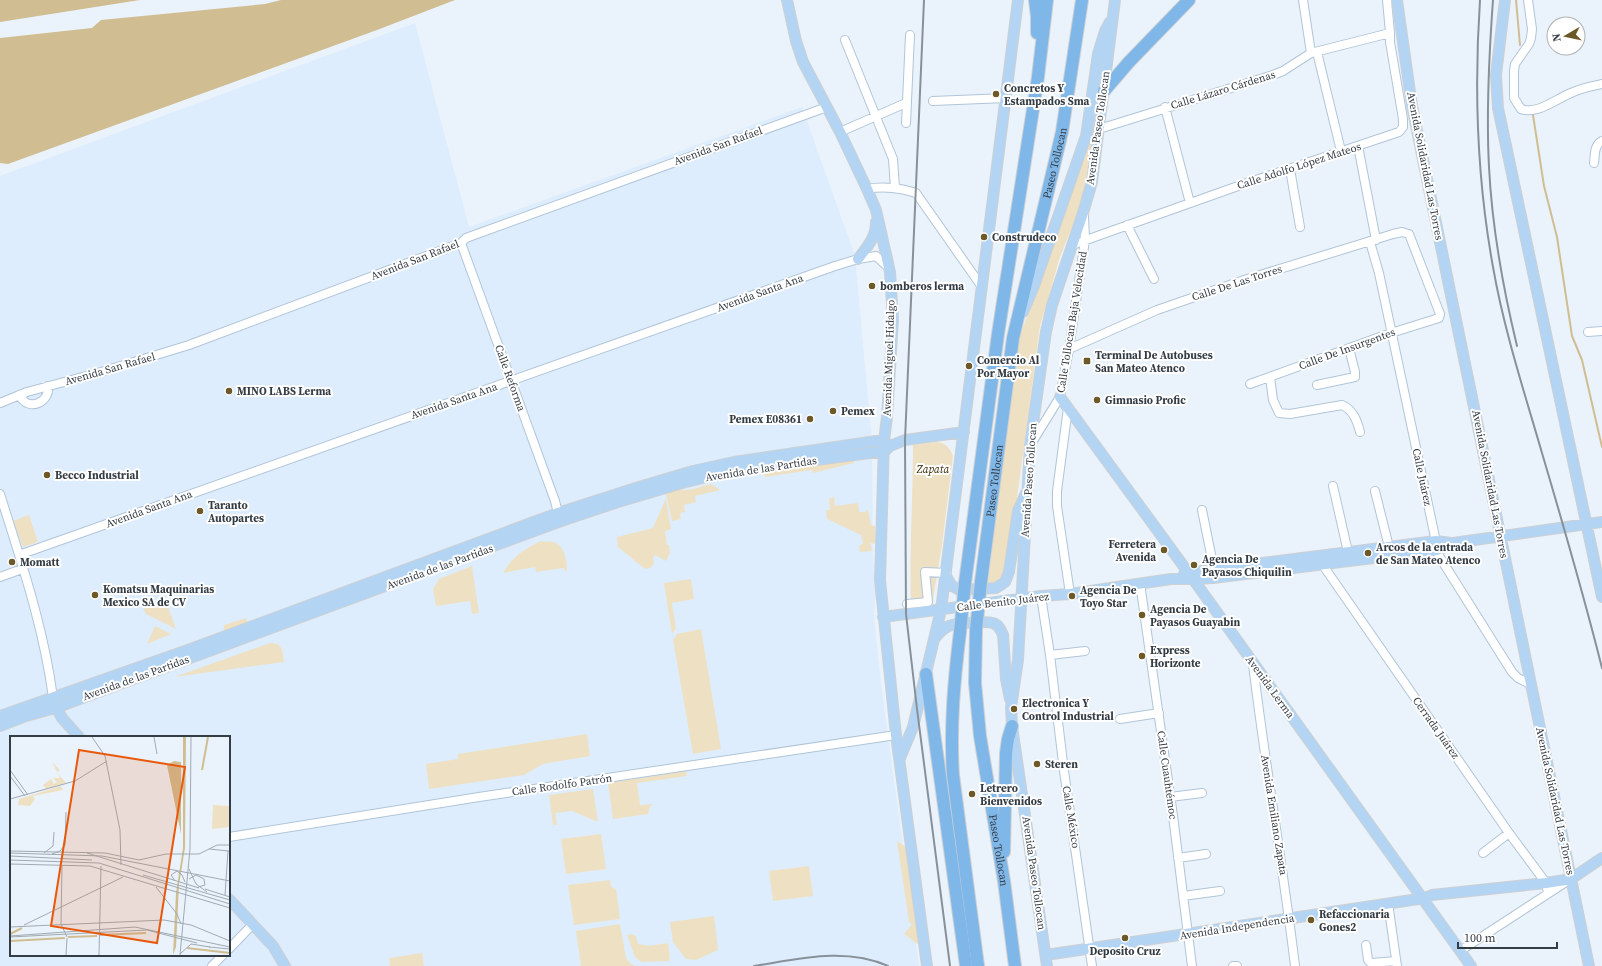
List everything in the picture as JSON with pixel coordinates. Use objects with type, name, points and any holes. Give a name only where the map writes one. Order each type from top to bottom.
[{"type":"highway","points":[[1034,0],[1037,17],[1038,77]]},
{"type":"highway","name":"Paseo Tollocan","points":[[978,966],[953,775],[951,744],[952,715],[965,583],[998,334],[1038,77],[1047,0]]},
{"type":"highway","name":"Paseo Tollocan","points":[[1015,966],[1004,881],[980,736],[976,683],[976,630],[1013,338],[1062,132],[1082,0]]},
{"type":"highway","points":[[1104,91],[1129,62],[1189,0]]},
{"type":"highway","points":[[926,674],[966,966]]},
{"type":"highway","points":[[1004,881],[1006,753],[1012,726]]},
{"type":"main road","name":"Avenida Miguel Hidalgo","points":[[787,0],[796,41],[803,62],[840,132],[876,210],[890,272],[893,319],[880,573],[883,617]]},
{"type":"main road","points":[[900,758],[913,727],[941,610],[1018,0]]},
{"type":"main road","name":"Avenida Paseo Tollocan","points":[[1047,966],[1012,726],[1011,707],[1018,660],[1030,446],[1046,332],[1052,305],[1092,182],[1115,0]]},
{"type":"main road","name":"Avenida Solidaridad Las Torres","points":[[1397,0],[1412,106],[1589,966]]},
{"type":"main road","points":[[1504,0],[1496,75],[1498,108],[1588,524],[1602,597]]},
{"type":"main road","points":[[1013,338],[1034,286],[1084,142],[1088,126],[1100,44],[1105,30],[1113,17]]},
{"type":"main road","points":[[858,259],[876,230],[876,210]]},
{"type":"main road","name":"Avenida Lerma","points":[[1060,397],[1253,664],[1464,949],[1471,966]]},
{"type":"main road","name":"Avenida de las Partidas","points":[[0,716],[54,703],[561,521],[634,497],[728,472],[886,446],[905,440],[964,432]]},
{"type":"main road","name":"Avenida de las Partidas","points":[[0,726],[54,703],[195,648],[558,514],[671,477],[716,466],[761,458],[886,446]]},
{"type":"main road","points":[[946,575],[951,585],[959,590],[996,588],[1005,582],[1009,572],[1018,511],[1020,503],[1028,489]]},
{"type":"main road","name":"Calle Benito Juárez","points":[[883,617],[1041,596],[1070,594],[1190,576],[1322,564],[1375,554],[1602,522]]},
{"type":"main road","name":"Calle Benito Juárez","points":[[1190,576],[1214,569],[1348,552],[1375,554],[1389,547],[1437,545]]},
{"type":"main road","points":[[883,617],[896,735],[927,966]]},
{"type":"main road","points":[[935,638],[946,628],[957,623],[991,623],[999,627],[1003,638],[1006,679],[1011,707]]},
{"type":"main road","points":[[54,703],[62,718],[78,736]]},
{"type":"main road","name":"Avenida Independencia","points":[[1046,955],[1188,935],[1426,897],[1547,888],[1571,879],[1602,858]]},
{"type":"main road","points":[[230,900],[273,946],[285,966]]},
{"type":"street","points":[[1302,0],[1340,151]]},
{"type":"street","name":"Calle Adolfo López Mateos","points":[[1072,245],[1340,151],[1399,132],[1403,127],[1390,42],[1387,0]]},
{"type":"street","points":[[1528,0],[1532,29],[1531,38],[1529,44],[1515,64],[1514,71],[1514,98],[1521,109],[1530,111],[1543,107],[1572,92],[1602,84]]},
{"type":"street","name":"Calle Lázaro Cárdenas","points":[[1099,129],[1165,107],[1273,75],[1292,66],[1314,52],[1390,32]]},
{"type":"street","points":[[906,123],[910,35]]},
{"type":"street","points":[[845,40],[893,159],[895,188]]},
{"type":"street","points":[[933,101],[1006,98]]},
{"type":"street","points":[[840,132],[906,103]]},
{"type":"street","name":"Avenida San Rafael","points":[[0,403],[48,386],[101,372],[189,345],[461,243],[466,238],[827,107]]},
{"type":"street","points":[[1165,107],[1190,203]]},
{"type":"street","points":[[1594,163],[1595,149],[1599,142],[1602,141]]},
{"type":"street","name":"Calle Juárez","points":[[1358,146],[1379,273],[1440,560],[1512,672],[1518,678],[1530,684]]},
{"type":"street","points":[[1290,169],[1300,227]]},
{"type":"street","points":[[867,189],[876,187],[895,188],[916,194],[982,287]]},
{"type":"street","name":"Calle Tollocan Baja Velocidad","points":[[1030,446],[1060,397],[1069,349],[1085,240],[1083,213]]},
{"type":"street","points":[[1127,225],[1154,279]]},
{"type":"street","name":"Calle De Las Torres","points":[[1069,349],[1157,310],[1244,280],[1402,232],[1409,234],[1440,314]]},
{"type":"street","name":"Calle Reforma","points":[[461,243],[555,501],[558,514]]},
{"type":"street","name":"Avenida Santa Ana","points":[[19,556],[858,259],[876,256],[888,267]]},
{"type":"street","name":"Calle De Insurgentes","points":[[1250,384],[1391,333],[1437,320],[1440,317],[1440,314]]},
{"type":"street","points":[[1588,332],[1602,331]]},
{"type":"street","points":[[1317,385],[1355,377],[1356,372],[1349,348]]},
{"type":"street","points":[[1270,377],[1273,400],[1279,413],[1286,415],[1342,405],[1349,408],[1356,418],[1360,432]]},
{"type":"street","points":[[19,395],[22,401],[28,405],[34,405],[46,397],[49,391],[48,386]]},
{"type":"street","points":[[1068,408],[1057,491],[1070,594]]},
{"type":"street","points":[[1332,486],[1348,552]]},
{"type":"street","points":[[1375,491],[1389,547]]},
{"type":"street","points":[[0,494],[43,640],[54,703]]},
{"type":"street","points":[[1202,510],[1214,569]]},
{"type":"street","name":"Cerrada Juárez","points":[[1322,564],[1547,888]]},
{"type":"street","points":[[0,577],[22,569]]},
{"type":"street","points":[[907,604],[928,602],[925,572],[946,575]]},
{"type":"street","name":"Calle Cuauhtémoc","points":[[1140,583],[1192,966]]},
{"type":"street","name":"Calle México","points":[[1041,596],[1092,966]]},
{"type":"street","points":[[1050,655],[1085,651]]},
{"type":"street","name":"Avenida Emiliano Zapata","points":[[1253,664],[1290,918],[1295,966]]},
{"type":"street","points":[[1120,719],[1158,713]]},
{"type":"street","name":"Calle Rodolfo Patrón","points":[[230,837],[479,797],[896,735]]},
{"type":"street","points":[[1170,797],[1202,793]]},
{"type":"street","points":[[1483,853],[1509,833]]},
{"type":"street","points":[[1178,858],[1206,854]]},
{"type":"street","name":"Avenida Independencia","points":[[1464,949],[1547,888]]},
{"type":"street","points":[[1183,896],[1220,891]]},
{"type":"street","points":[[1366,945],[1370,962],[1396,964],[1388,903]]},
{"type":"street","points":[[230,948],[252,925]]},
{"type":"street","points":[[212,966],[222,956]]},
{"type":"shaded area","points":[[0,0],[140,0],[0,22]]},
{"type":"shaded area","points":[[281,0],[455,0],[377,30],[8,164],[0,163],[0,38],[92,28],[101,20],[265,4]]},
{"type":"shaded area","points":[[415,23],[469,227],[802,107],[855,256],[872,442],[873,556],[876,596],[874,617],[881,683],[919,966],[0,966],[0,176]]},
{"type":"green space","points":[[1094,131],[1088,187],[1060,257],[1040,326],[1007,573],[998,582],[988,583],[1018,340],[1051,254],[1085,149]]},
{"type":"green space","name":"Zapata","points":[[937,442],[943,443],[947,446],[953,456],[942,545],[933,599],[911,604],[910,564],[913,445]]},
{"type":"green space","points":[[854,457],[854,463],[813,473],[812,470],[765,477],[764,474],[788,465]]},
{"type":"green space","points":[[711,484],[720,490],[695,496],[696,502],[684,505],[685,512],[680,513],[681,519],[672,521],[666,494],[674,490],[689,490]]},
{"type":"green space","points":[[833,497],[835,506],[858,503],[859,512],[866,512],[866,510],[868,510],[871,525],[875,526],[875,544],[870,543],[872,551],[860,552],[859,546],[863,543],[861,535],[827,519],[826,510],[830,510],[829,499]]},
{"type":"green space","points":[[666,498],[671,529],[665,531],[670,553],[666,561],[655,555],[653,558],[654,564],[650,568],[645,569],[618,547],[617,537],[653,528]]},
{"type":"green space","points":[[29,515],[38,542],[23,547],[13,521]]},
{"type":"green space","points":[[541,541],[555,542],[562,549],[567,565],[567,572],[563,568],[536,572],[535,567],[503,573],[510,562],[519,554]]},
{"type":"green space","points":[[472,566],[479,613],[472,614],[470,601],[436,606],[433,589],[439,579]]},
{"type":"green space","points":[[691,579],[694,599],[672,603],[676,629],[672,634],[664,583]]},
{"type":"green space","points":[[166,601],[176,629],[146,614],[143,609]]},
{"type":"green space","points":[[246,618],[248,625],[234,630],[224,630],[224,625]]},
{"type":"green space","points":[[155,626],[171,634],[147,644]]},
{"type":"green space","points":[[701,629],[721,749],[693,754],[673,640],[677,634]]},
{"type":"green space","points":[[270,643],[278,644],[282,649],[284,662],[174,677]]},
{"type":"green space","points":[[587,734],[590,756],[543,764],[524,775],[429,789],[426,764],[458,759],[458,754]]},
{"type":"green space","points":[[686,771],[687,776],[637,783],[640,805],[653,804],[650,807],[648,814],[613,819],[608,783]]},
{"type":"green space","points":[[593,789],[598,822],[572,811],[555,813],[557,825],[553,825],[549,795]]},
{"type":"green space","points":[[601,834],[606,869],[566,874],[561,839]]},
{"type":"green space","points":[[897,841],[905,846],[920,946],[904,934],[912,924],[909,922]]},
{"type":"green space","points":[[809,866],[813,896],[773,901],[769,871]]},
{"type":"green space","points":[[610,880],[611,887],[616,889],[620,919],[574,925],[568,885]]},
{"type":"green space","points":[[714,916],[718,950],[696,960],[686,959],[673,942],[670,922]]},
{"type":"green space","points":[[620,924],[626,958],[635,966],[581,966],[576,931]]},
{"type":"green space","points":[[631,934],[636,936],[638,944],[647,946],[668,943],[669,961],[642,962],[635,957],[627,935]]},
{"type":"green space","points":[[422,953],[424,966],[390,966],[389,958]]},
{"type":"waterway","points":[[1516,0],[1520,45]]},
{"type":"waterway","points":[[1533,115],[1544,186],[1557,237],[1572,336],[1582,360],[1602,447]]},
{"type":"railway","points":[[924,0],[905,440],[906,614],[950,966]]},
{"type":"railway","points":[[1480,0],[1477,67],[1478,134],[1483,201],[1493,267],[1515,360],[1573,560],[1602,668]]},
{"type":"railway","points":[[1493,0],[1488,104],[1490,190],[1499,257],[1517,346]]},
{"type":"railway","points":[[754,966],[822,956],[855,957],[872,960],[888,966]]},
{"type":"place","name":"Concretos Y Estampados Sma","points":[[996,94]]},
{"type":"place","name":"Construdeco","points":[[984,237]]},
{"type":"place","name":"bomberos lerma","points":[[872,286]]},
{"type":"place","name":"Terminal De Autobuses San Mateo Atenco","points":[[1087,361]]},
{"type":"place","name":"Comercio Al Por Mayor","points":[[969,366]]},
{"type":"place","name":"MINO LABS Lerma","points":[[229,391]]},
{"type":"place","name":"Gimnasio Profic","points":[[1097,400]]},
{"type":"place","name":"Pemex","points":[[833,411]]},
{"type":"place","name":"Pemex E08361","points":[[810,419]]},
{"type":"place","name":"Becco Industrial","points":[[47,475]]},
{"type":"place","name":"Taranto Autopartes","points":[[200,511]]},
{"type":"place","name":"Ferretera Avenida","points":[[1164,550]]},
{"type":"place","name":"Arcos de la entrada de San Mateo Atenco","points":[[1368,553]]},
{"type":"place","name":"Momatt","points":[[12,562]]},
{"type":"place","name":"Agencia De Payasos Chiquilin","points":[[1194,565]]},
{"type":"place","name":"Komatsu Maquinarias Mexico SA de CV","points":[[95,595]]},
{"type":"place","name":"Agencia De Toyo Star","points":[[1072,596]]},
{"type":"place","name":"Agencia De Payasos Guayabin","points":[[1142,615]]},
{"type":"place","name":"Express Horizonte","points":[[1142,656]]},
{"type":"place","name":"Electronica Y Control Industrial","points":[[1014,709]]},
{"type":"place","name":"Steren","points":[[1037,764]]},
{"type":"place","name":"Letrero Bienvenidos","points":[[972,794]]},
{"type":"place","name":"Refaccionaria Gones2","points":[[1311,920]]},
{"type":"place","name":"Deposito Cruz","points":[[1125,938]]}]
